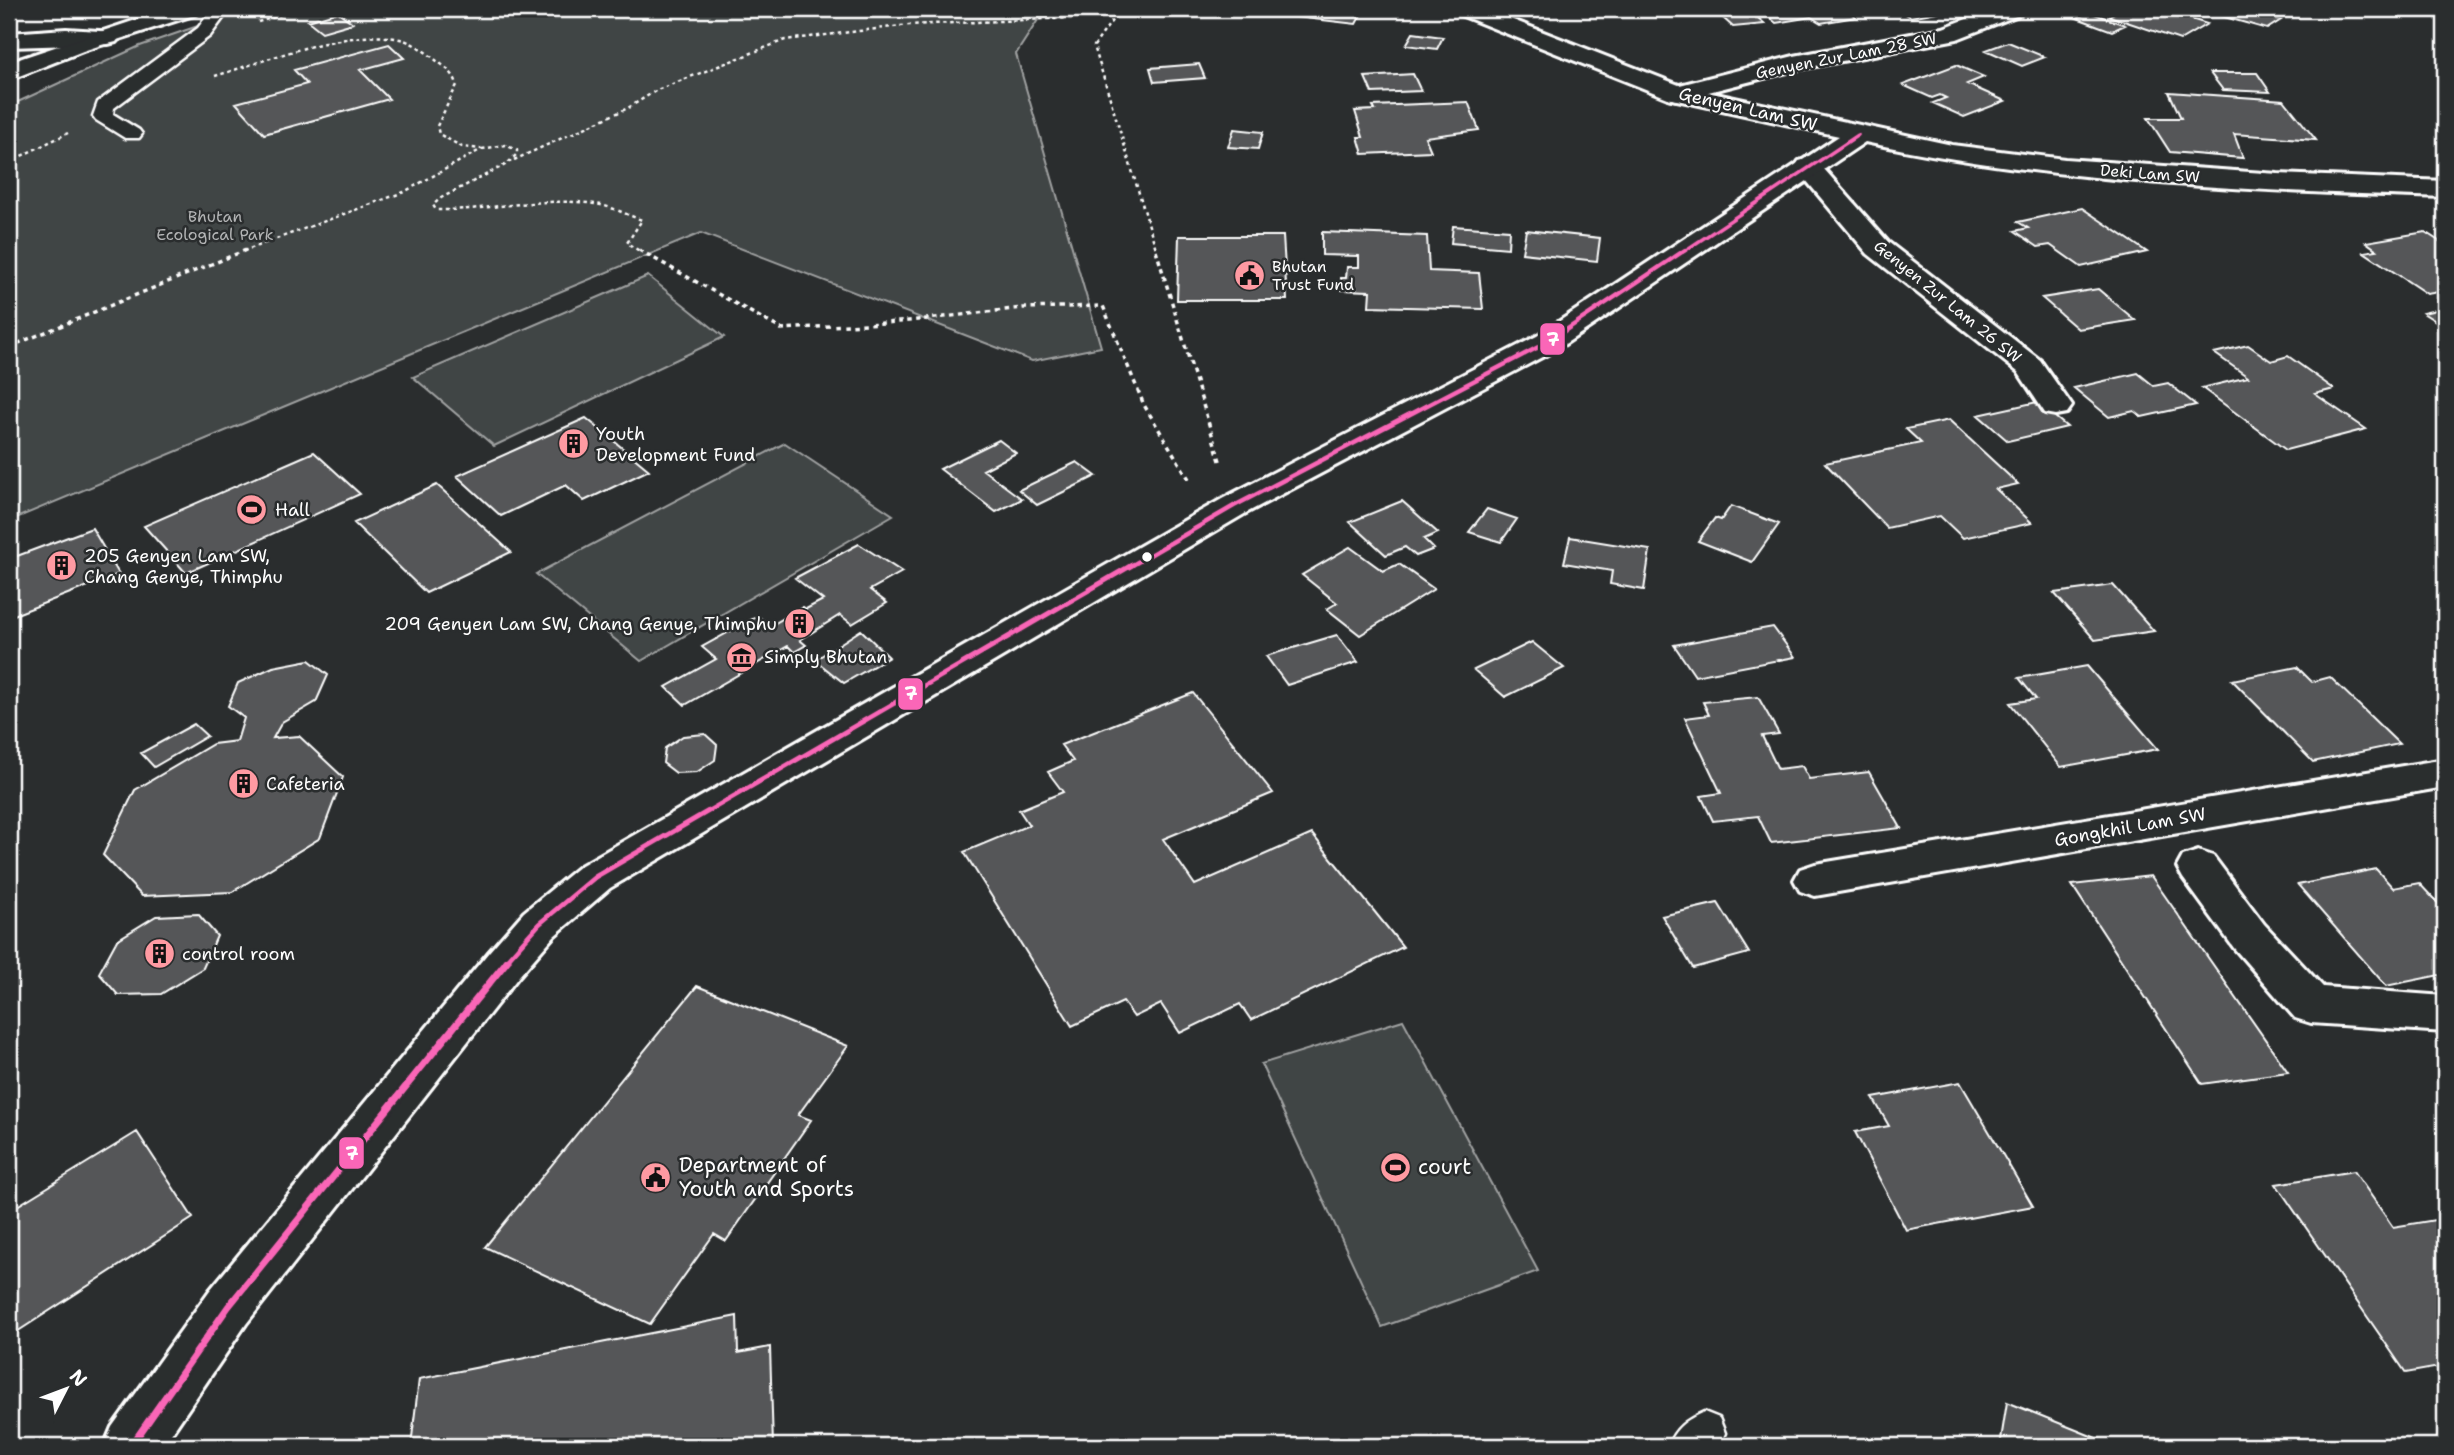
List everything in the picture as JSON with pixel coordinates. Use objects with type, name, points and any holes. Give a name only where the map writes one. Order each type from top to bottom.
[{"type":"main road","points":[[9,73],[36,59],[189,9]]},
{"type":"main road","name":"Genyen Lam SW","points":[[1466,9],[1677,93],[1858,135]]},
{"type":"main road","name":"Genyen Zur Lam 28 SW","points":[[1677,93],[1794,63],[1949,34],[2013,9]]},
{"type":"main road","points":[[9,40],[66,36],[108,37]]},
{"type":"main road","name":"Genyen Lam SW","points":[[131,1446],[228,1307],[540,924],[595,877],[1223,512],[1560,335],[1858,135]]},
{"type":"main road","name":"Deki Lam SW","points":[[1858,135],[1952,153],[2065,167],[2278,182],[2445,189]]},
{"type":"main road","name":"Genyen Zur Lam 26 SW","points":[[1808,167],[1878,248],[2029,366],[2056,406]]},
{"type":"main road","name":"Gongkhil Lam SW","points":[[1815,880],[2445,773]]},
{"type":"main road","points":[[2198,867],[2249,936],[2311,1005],[2445,1014]]},
{"type":"lane","points":[[132,134],[103,116],[105,106],[204,32],[221,9]]},
{"type":"path","points":[[1120,9],[1094,46],[1223,512]]},
{"type":"path","points":[[1115,16],[909,25],[785,40],[657,90],[628,108],[507,164],[433,205],[436,210],[476,211],[555,201],[597,204],[642,220],[627,243],[673,272],[781,329],[900,322],[1023,308],[1102,306],[1144,405],[1223,512]]},
{"type":"path","points":[[211,77],[342,42],[397,38],[412,43],[456,79],[457,85],[437,126],[439,134],[462,146],[482,149],[505,145],[512,147],[517,153],[507,164]]},
{"type":"path","points":[[9,162],[103,116]]},
{"type":"path","points":[[9,347],[262,244],[341,216],[461,164],[482,149]]},
{"type":"green space","name":"Bhutan Ecological Park","points":[[247,9],[1045,9],[1016,54],[1101,347],[1032,361],[701,233],[9,521],[9,106],[140,46]]},
{"type":"green space","points":[[648,276],[724,337],[494,446],[413,377]]},
{"type":"green space","points":[[785,443],[893,515],[641,661],[536,574]]},
{"type":"green space","name":"court","points":[[1403,1020],[1538,1271],[1382,1327],[1261,1064]]},
{"type":"building","points":[[1282,9],[1380,9],[1377,14],[1362,13],[1356,24],[1278,15]]},
{"type":"building","points":[[1713,9],[1748,9],[1765,24],[1733,27]]},
{"type":"building","points":[[1759,9],[1846,9],[1856,17],[1821,23],[1811,17],[1776,23]]},
{"type":"building","points":[[1897,9],[1932,9],[1937,12],[1911,17]]},
{"type":"building","points":[[2121,9],[2172,9],[2169,12],[2207,24],[2180,40],[2109,16]]},
{"type":"building","points":[[2196,9],[2259,9],[2253,12],[2281,20],[2267,29]]},
{"type":"building","points":[[338,12],[353,23],[322,32],[308,21]]},
{"type":"building","points":[[2089,12],[2125,25],[2112,31],[2077,18]]},
{"type":"building","points":[[1413,33],[1443,37],[1437,49],[1406,45]]},
{"type":"building","points":[[2008,42],[2045,57],[2022,66],[1986,50]]},
{"type":"building","points":[[389,44],[404,58],[360,70],[389,99],[264,134],[236,103],[307,84],[294,70]]},
{"type":"building","points":[[1199,64],[1205,78],[1154,82],[1150,68]]},
{"type":"building","points":[[1956,65],[1984,77],[1967,84],[2005,101],[1964,117],[1933,103],[1946,98],[1940,95],[1932,98],[1903,85]]},
{"type":"building","points":[[2210,73],[2257,73],[2270,92],[2223,90]]},
{"type":"building","points":[[1413,74],[1421,91],[1372,93],[1365,77]]},
{"type":"building","points":[[2169,92],[2284,100],[2316,140],[2234,134],[2243,158],[2170,152],[2148,118],[2181,118]]},
{"type":"building","points":[[1468,102],[1479,130],[1425,137],[1431,151],[1363,154],[1358,137],[1363,137],[1355,111],[1375,110],[1373,106]]},
{"type":"building","points":[[1234,129],[1263,132],[1258,149],[1228,147]]},
{"type":"building","points":[[2082,208],[2147,252],[2081,267],[2050,245],[2038,247],[2015,231],[2028,228],[2018,222]]},
{"type":"building","points":[[1453,226],[1509,230],[1508,248],[1451,243]]},
{"type":"building","points":[[1526,230],[1600,238],[1597,261],[1522,253]]},
{"type":"building","points":[[1322,232],[1427,236],[1429,271],[1479,273],[1483,309],[1369,306],[1370,291],[1341,290],[1341,278],[1346,278],[1347,267],[1359,267],[1359,256],[1322,255]]},
{"type":"building","points":[[2425,232],[2445,245],[2445,291],[2427,294],[2364,252],[2377,250],[2366,242]]},
{"type":"building","points":[[1179,236],[1283,236],[1287,300],[1177,300]]},
{"type":"building","points":[[2098,289],[2135,320],[2078,329],[2042,298]]},
{"type":"building","points":[[2445,308],[2445,327],[2423,313]]},
{"type":"building","points":[[2248,345],[2271,361],[2288,356],[2334,389],[2315,394],[2366,429],[2286,450],[2202,388],[2248,377],[2214,353]]},
{"type":"building","points":[[2138,373],[2154,386],[2168,383],[2196,405],[2142,417],[2134,411],[2109,417],[2074,388]]},
{"type":"building","points":[[2037,402],[2067,427],[2008,441],[1978,415]]},
{"type":"building","name":"Youth Development Fund","points":[[586,418],[649,470],[584,501],[566,485],[501,516],[457,476]]},
{"type":"building","points":[[1949,420],[2018,484],[1996,489],[2032,523],[1963,538],[1940,516],[1887,528],[1825,463],[1921,443],[1906,429]]},
{"type":"building","points":[[999,440],[1016,453],[983,470],[1022,499],[996,512],[940,469]]},
{"type":"building","name":"Hall","points":[[314,452],[360,494],[186,573],[144,526]]},
{"type":"building","points":[[1077,462],[1096,476],[1037,505],[1019,490]]},
{"type":"building","points":[[437,485],[511,552],[426,593],[354,523]]},
{"type":"building","points":[[1402,501],[1438,533],[1424,539],[1434,549],[1416,556],[1405,547],[1386,555],[1350,522]]},
{"type":"building","points":[[1731,506],[1779,524],[1752,562],[1698,541],[1715,518],[1721,520]]},
{"type":"building","points":[[1487,509],[1517,519],[1501,542],[1469,532]]},
{"type":"building","name":"205 Genyen Lam SW, Chang Genye, Thimphu","points":[[92,528],[119,574],[9,617],[9,559]]},
{"type":"building","points":[[1570,537],[1650,550],[1644,590],[1610,584],[1612,571],[1564,563]]},
{"type":"building","name":"209 Genyen Lam SW, Chang Genye, Thimphu","points":[[859,544],[902,572],[870,590],[887,603],[852,624],[840,615],[800,640],[806,645],[794,652],[788,646],[685,705],[666,687],[716,659],[702,647],[758,616],[770,626],[803,607],[806,609],[823,600],[795,578]]},
{"type":"building","points":[[1350,547],[1383,571],[1399,564],[1434,589],[1360,635],[1327,609],[1337,603],[1302,575]]},
{"type":"building","points":[[2113,585],[2154,631],[2095,640],[2054,593]]},
{"type":"building","points":[[1773,627],[1795,657],[1695,676],[1674,645]]},
{"type":"building","points":[[861,630],[889,657],[844,683],[815,660]]},
{"type":"building","points":[[1337,635],[1358,662],[1287,685],[1266,656]]},
{"type":"building","points":[[1532,642],[1564,668],[1505,697],[1474,670]]},
{"type":"building","name":"Cafeteria","points":[[309,660],[328,675],[316,702],[282,722],[273,738],[299,736],[343,777],[320,838],[232,892],[142,896],[103,855],[135,790],[213,744],[237,741],[244,718],[228,706],[238,683],[273,667]]},
{"type":"building","points":[[2087,666],[2158,749],[2061,767],[2010,703],[2036,699],[2019,678]]},
{"type":"building","points":[[2297,667],[2312,682],[2330,677],[2399,744],[2313,762],[2232,680]]},
{"type":"building","points":[[1193,693],[1273,793],[1163,839],[1195,885],[1312,834],[1403,947],[1251,1020],[1240,1004],[1180,1033],[1161,1004],[1134,1017],[1123,1002],[1072,1026],[964,852],[1029,825],[1019,810],[1063,792],[1048,772],[1073,761],[1061,745]]},
{"type":"building","points":[[1758,697],[1779,734],[1762,736],[1778,769],[1802,766],[1809,779],[1869,772],[1901,828],[1771,843],[1758,816],[1713,821],[1701,796],[1721,793],[1685,718],[1709,715],[1703,702]]},
{"type":"building","points":[[194,724],[207,736],[154,767],[141,753]]},
{"type":"building","points":[[705,734],[717,745],[715,760],[697,772],[676,773],[663,763],[665,748],[683,736]]},
{"type":"building","points":[[2376,869],[2393,888],[2419,883],[2445,911],[2445,974],[2386,986],[2298,885]]},
{"type":"building","points":[[2151,876],[2288,1072],[2202,1084],[2072,885]]},
{"type":"building","points":[[1718,903],[1749,953],[1693,968],[1662,916]]},
{"type":"building","name":"control room","points":[[198,914],[217,936],[203,968],[161,994],[118,995],[99,973],[117,940],[156,916]]},
{"type":"building","name":"Department of Youth and Sports","points":[[697,986],[848,1046],[798,1115],[811,1120],[726,1241],[714,1234],[650,1324],[485,1247]]},
{"type":"building","points":[[1960,1082],[2033,1206],[1906,1230],[1855,1132],[1889,1126],[1873,1098]]},
{"type":"building","points":[[137,1132],[193,1218],[9,1337],[9,1211]]},
{"type":"building","points":[[2354,1171],[2393,1227],[2435,1220],[2445,1234],[2445,1366],[2406,1373],[2276,1184]]},
{"type":"building","points":[[737,1316],[738,1353],[770,1347],[773,1446],[411,1446],[419,1379]]},
{"type":"building","points":[[2007,1402],[2116,1446],[2000,1446]]},
{"type":"transit line","name":"7","points":[[131,1446],[228,1307],[504,964],[539,924],[595,877],[1234,506],[1548,342],[1858,135]]},
{"type":"place","name":"Bhutan Trust Fund","points":[[1249,275]]},
{"type":"place","name":"Youth Development Fund","points":[[573,444]]},
{"type":"place","name":"Hall","points":[[252,510]]},
{"type":"place","name":"205 Genyen Lam SW, Chang Genye, Thimphu","points":[[61,566]]},
{"type":"place","name":"209 Genyen Lam SW, Chang Genye, Thimphu","points":[[800,624]]},
{"type":"place","name":"Simply Bhutan","points":[[741,657]]},
{"type":"place","name":"Cafeteria","points":[[243,784]]},
{"type":"place","name":"control room","points":[[159,954]]},
{"type":"place","name":"court","points":[[1395,1167]]},
{"type":"place","name":"Department of Youth and Sports","points":[[656,1177]]}]
